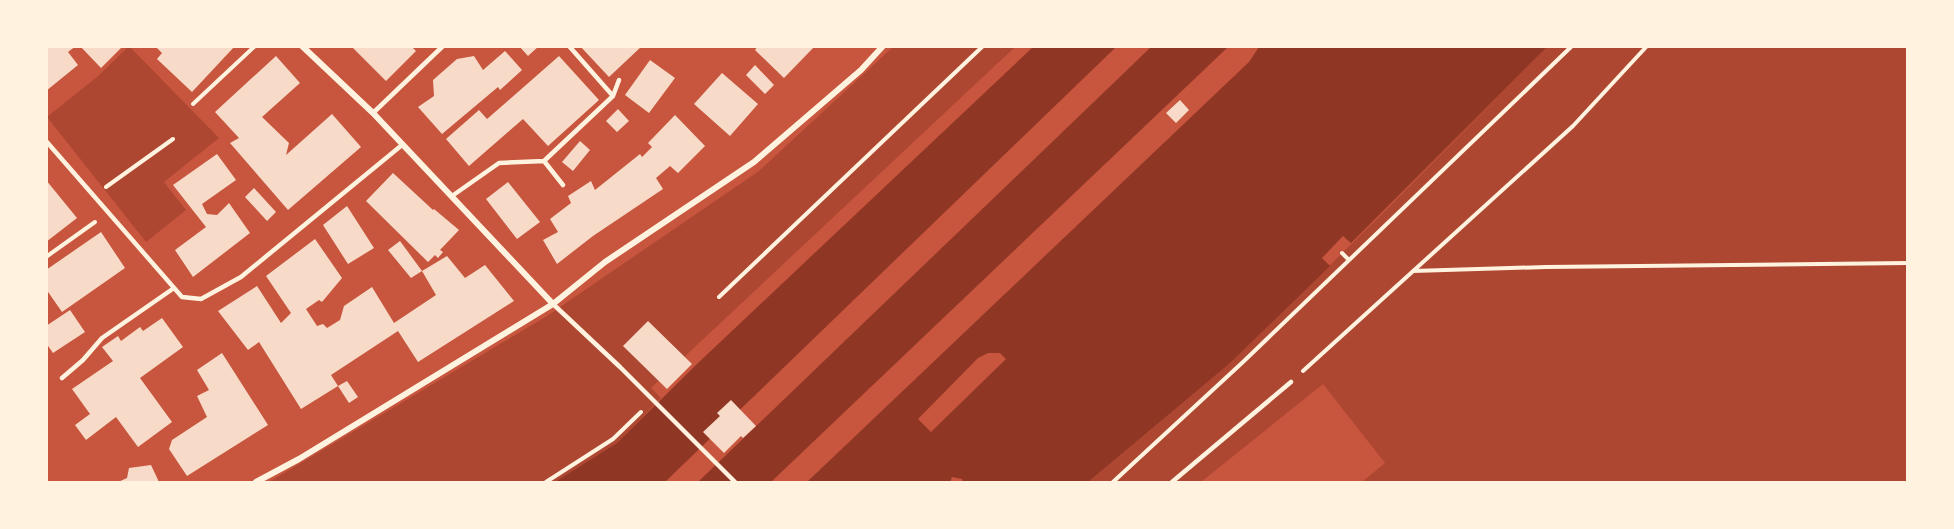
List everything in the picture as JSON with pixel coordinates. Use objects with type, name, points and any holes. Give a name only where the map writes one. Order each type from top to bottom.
[{"type":"street","points":[[302,46],[373,113],[553,304]]},
{"type":"street","points":[[256,483],[300,459],[553,304],[605,262],[754,162],[861,70],[883,46]]},
{"type":"lane","points":[[373,113],[442,46]]},
{"type":"lane","points":[[569,46],[613,96]]},
{"type":"lane","points":[[452,196],[499,163],[544,161],[613,96],[619,80]]},
{"type":"lane","points":[[46,141],[182,297],[201,299],[241,278],[402,146]]},
{"type":"lane","points":[[544,161],[563,185]]},
{"type":"lane","points":[[62,378],[83,360],[102,338],[174,288]]},
{"type":"lane","points":[[553,304],[620,367],[735,483]]},
{"type":"lane","points":[[1172,483],[1292,382]]},
{"type":"path","points":[[193,104],[255,46]]},
{"type":"path","points":[[719,297],[982,46]]},
{"type":"path","points":[[1113,483],[1572,46]]},
{"type":"path","points":[[1292,382],[1573,126],[1647,46]]},
{"type":"path","points":[[94,197],[173,139]]},
{"type":"path","points":[[46,257],[107,212]]},
{"type":"path","points":[[1342,253],[1349,260]]},
{"type":"path","points":[[1413,271],[1546,267],[1908,263]]},
{"type":"path","points":[[546,483],[613,440],[643,410]]},
{"type":"shaded area","points":[[128,47],[219,138],[164,182],[186,210],[146,242],[47,117],[97,77]]},
{"type":"shaded area","points":[[893,47],[1015,47],[651,388],[661,398],[617,443],[555,482],[269,482],[547,316],[759,171]]},
{"type":"shaded area","points":[[1033,47],[1116,47],[665,482],[555,482],[617,443],[697,364]]},
{"type":"shaded area","points":[[1151,47],[1228,47],[771,482],[698,482]]},
{"type":"shaded area","points":[[1259,47],[1547,47],[1351,243],[1343,236],[1322,258],[1330,266],[1229,364],[1088,482],[963,482],[962,479],[952,477],[950,482],[807,482],[1249,62]],"holes":[[[988,353],[1000,353],[1006,359],[931,432],[918,419],[978,358]]]},
{"type":"shaded area","points":[[1547,47],[1907,47],[1907,482],[1362,482],[1385,463],[1323,384],[1201,482],[1088,482],[1229,364]]},
{"type":"building","points":[[46,46],[76,46],[68,52],[78,65],[46,91]]},
{"type":"building","points":[[80,46],[123,46],[101,68]]},
{"type":"building","points":[[155,46],[235,46],[192,92],[157,59],[162,53]]},
{"type":"building","points":[[351,46],[411,46],[416,51],[386,81]]},
{"type":"building","points":[[519,46],[539,46],[528,56]]},
{"type":"building","points":[[580,46],[642,46],[609,77]]},
{"type":"building","points":[[758,46],[815,46],[784,78],[755,50]]},
{"type":"building","points":[[505,51],[522,70],[500,90],[498,87],[442,134],[418,107],[434,96],[433,80],[457,59],[474,56],[483,70]]},
{"type":"building","points":[[276,56],[300,83],[262,117],[289,143],[286,155],[332,114],[361,147],[288,210],[230,143],[239,138],[215,112]]},
{"type":"building","points":[[559,56],[599,100],[548,146],[523,119],[469,166],[446,139],[479,110],[487,119]]},
{"type":"building","points":[[650,60],[675,78],[649,113],[625,95]]},
{"type":"building","points":[[755,65],[774,85],[765,94],[746,75]]},
{"type":"building","points":[[722,73],[758,104],[730,136],[694,104]]},
{"type":"building","points":[[1180,100],[1189,110],[1176,123],[1166,113]]},
{"type":"building","points":[[618,109],[629,121],[617,132],[606,121]]},
{"type":"building","points":[[675,115],[705,146],[678,173],[670,166],[656,178],[663,189],[593,236],[557,264],[543,240],[558,232],[550,219],[571,203],[568,196],[591,181],[595,190],[640,154],[642,157],[652,147],[648,143]]},
{"type":"building","points":[[580,141],[590,150],[573,171],[562,162]]},
{"type":"building","points":[[217,154],[236,180],[202,204],[207,214],[217,215],[229,203],[250,233],[193,277],[175,250],[206,227],[173,185]]},
{"type":"building","points":[[393,173],[433,210],[459,230],[440,250],[443,252],[438,258],[435,255],[428,262],[366,201]]},
{"type":"building","points":[[46,180],[77,218],[46,242]]},
{"type":"building","points":[[508,182],[540,222],[517,239],[486,199]]},
{"type":"building","points":[[254,188],[276,212],[267,221],[245,197]]},
{"type":"building","points":[[347,206],[374,248],[348,264],[323,225]]},
{"type":"building","points":[[101,232],[125,268],[62,312],[46,289],[46,270]]},
{"type":"building","points":[[315,239],[342,278],[322,302],[319,300],[306,309],[317,326],[323,324],[327,328],[340,320],[344,306],[372,287],[394,323],[436,295],[422,271],[447,256],[465,278],[485,265],[514,301],[418,362],[398,331],[331,375],[338,386],[301,409],[259,342],[248,350],[218,311],[257,286],[281,323],[291,313],[266,276]]},
{"type":"building","points":[[400,241],[422,271],[411,278],[388,250]]},
{"type":"building","points":[[70,310],[85,332],[53,353],[46,343],[46,326]]},
{"type":"building","points":[[162,318],[183,347],[140,378],[172,422],[138,447],[116,417],[86,440],[75,425],[90,414],[72,389],[113,361],[102,347],[118,336],[121,341],[140,327],[143,331]]},
{"type":"building","points":[[648,321],[692,364],[667,389],[623,346]]},
{"type":"building","points":[[222,353],[268,425],[187,476],[169,449],[172,440],[207,417],[197,396],[209,390],[197,370]]},
{"type":"building","points":[[347,381],[358,397],[349,403],[338,386]]},
{"type":"building","points":[[731,400],[756,426],[743,438],[741,436],[724,453],[703,432],[720,416],[717,413]]},
{"type":"building","points":[[151,465],[159,482],[118,482],[127,478],[129,468]]}]
